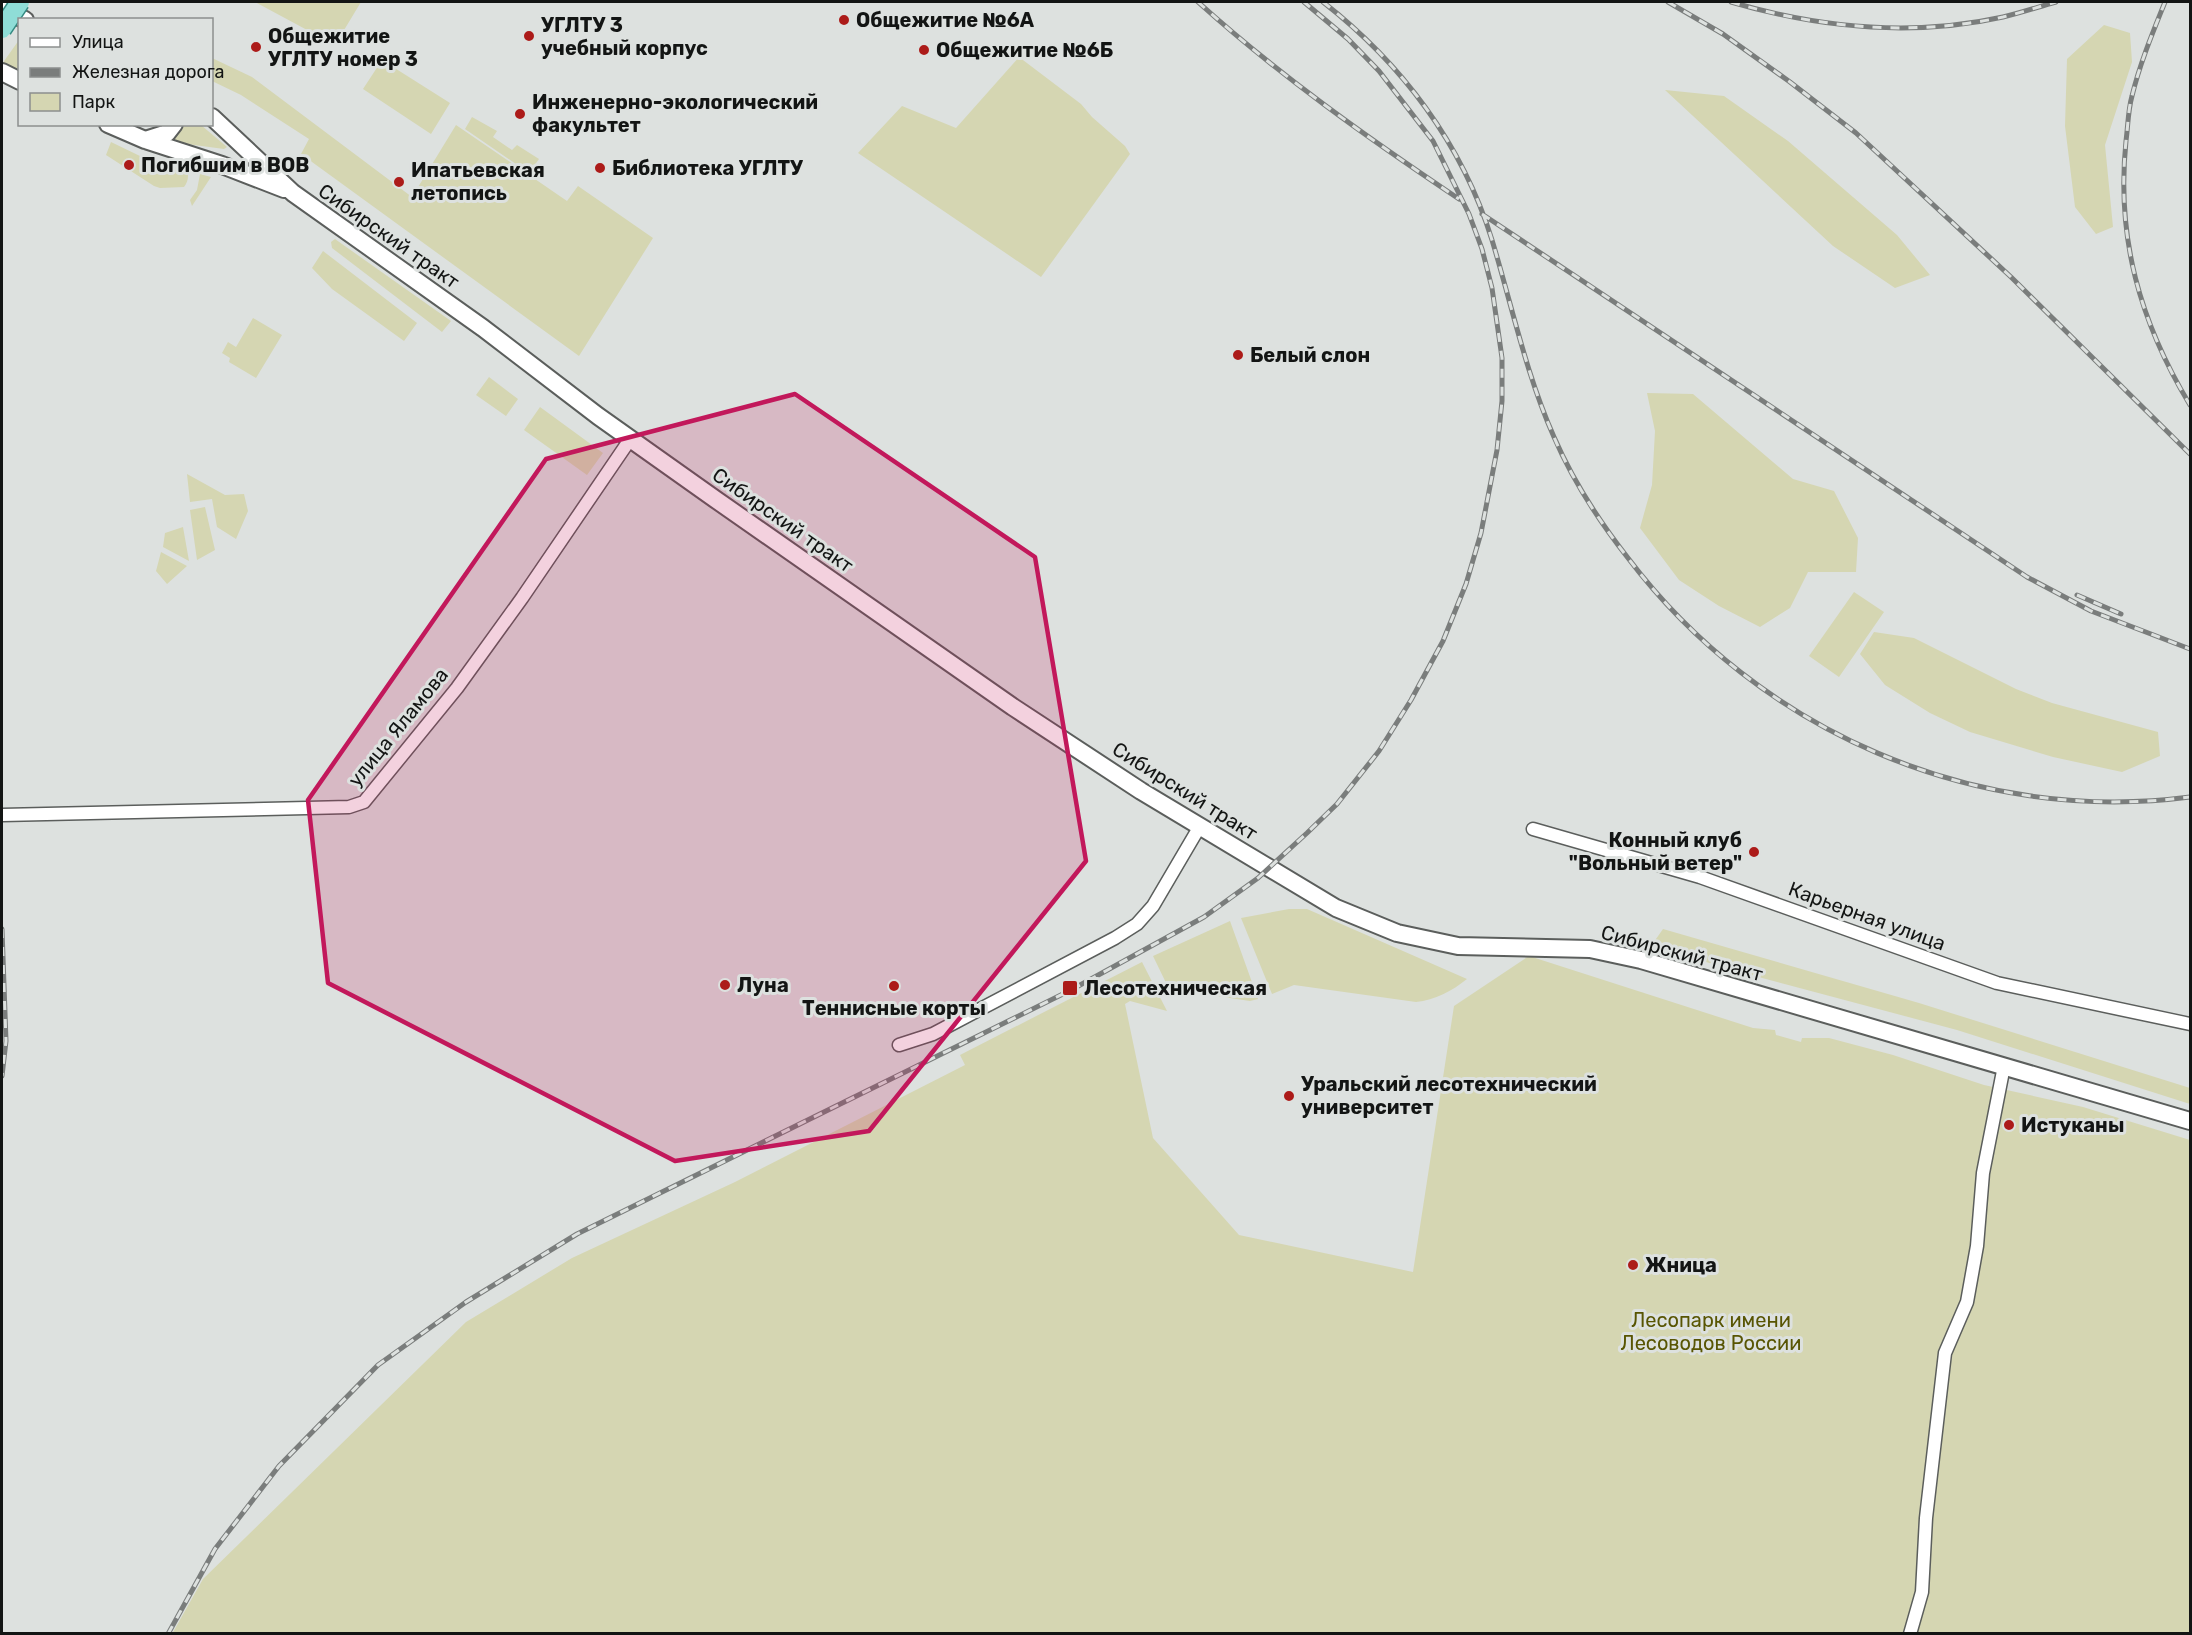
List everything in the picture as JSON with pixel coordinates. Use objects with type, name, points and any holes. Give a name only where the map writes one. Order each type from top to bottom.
[{"type":"main road","points":[[2,29],[20,2]]},
{"type":"main road","points":[[2,8],[21,18]]},
{"type":"main road","points":[[2,72],[18,80]]},
{"type":"main road","name":"Сибирский тракт","points":[[213,118],[293,193],[483,328],[598,416],[1013,707],[1141,791],[1336,908],[1397,933],[1458,946],[1546,947],[1590,950],[1624,956],[2190,1121]]},
{"type":"main road","name":"Сибирский тракт","points":[[113,126],[145,140],[293,193]]},
{"type":"main road","points":[[145,140],[167,133],[172,126]]},
{"type":"main road","points":[[195,156],[222,156],[232,153],[236,148],[236,139]]},
{"type":"street","name":"улица Яламова","points":[[2,815],[349,807],[364,802],[457,688],[522,598],[631,438]]},
{"type":"street","points":[[899,1045],[933,1034],[1115,938],[1137,924],[1152,906],[1200,826]]},
{"type":"street","name":"Карьерная улица","points":[[1533,829],[1700,877],[1997,983],[2190,1024]]},
{"type":"street","points":[[1911,1634],[1922,1592],[1926,1518],[1945,1353],[1967,1302],[1977,1246],[1983,1173],[2004,1066]]},
{"type":"highlighted area","points":[[795,394],[1035,557],[1086,861],[869,1131],[675,1161],[328,983],[308,800],[546,459]]},
{"type":"green space","points":[[255,2],[361,2],[335,45]]},
{"type":"green space","points":[[2104,25],[2130,33],[2132,62],[2105,145],[2113,227],[2096,234],[2075,207],[2065,126],[2067,59]]},
{"type":"green space","points":[[18,41],[18,72],[2,64]]},
{"type":"green space","points":[[1019,57],[1081,104],[1092,117],[1125,146],[1130,154],[1041,277],[858,153],[902,106],[956,128]]},
{"type":"green space","points":[[213,58],[252,77],[412,197],[456,125],[567,201],[578,186],[653,238],[579,356],[301,154],[309,139],[241,95],[213,81]]},
{"type":"green space","points":[[382,60],[450,103],[431,134],[363,89]]},
{"type":"green space","points":[[1665,90],[1724,96],[1788,141],[1897,235],[1930,275],[1895,288],[1833,246]]},
{"type":"green space","points":[[472,117],[497,131],[493,137],[512,150],[517,145],[539,159],[529,173],[465,129]]},
{"type":"green space","points":[[184,126],[202,126],[227,147],[224,149],[172,142]]},
{"type":"green space","points":[[111,142],[142,157],[187,170],[188,179],[184,187],[154,186],[106,155]]},
{"type":"green space","points":[[200,174],[211,177],[192,206],[190,200],[197,190]]},
{"type":"green space","points":[[335,239],[451,321],[442,332],[332,248],[331,242]]},
{"type":"green space","points":[[323,251],[417,323],[404,341],[332,289],[312,268]]},
{"type":"green space","points":[[253,318],[282,335],[256,378],[229,362],[230,358],[222,353],[228,342],[236,347]]},
{"type":"green space","points":[[489,377],[518,399],[506,416],[476,395]]},
{"type":"green space","points":[[1647,393],[1693,394],[1793,479],[1834,491],[1858,538],[1856,572],[1808,572],[1790,608],[1760,627],[1719,606],[1679,580],[1640,528],[1652,485],[1655,431]]},
{"type":"green space","points":[[540,407],[603,453],[587,475],[524,430]]},
{"type":"green space","points":[[187,474],[225,495],[244,494],[248,511],[236,539],[217,527],[212,499],[190,502]]},
{"type":"green space","points":[[205,507],[215,550],[197,560],[190,510]]},
{"type":"green space","points":[[183,527],[189,561],[163,547],[165,533]]},
{"type":"green space","points":[[161,552],[187,566],[167,584],[156,571]]},
{"type":"green space","points":[[1854,592],[1884,612],[1839,677],[1809,656]]},
{"type":"green space","points":[[1874,632],[1914,638],[2016,689],[2052,703],[2158,732],[2160,756],[2122,772],[2053,757],[1970,732],[1930,713],[1885,685],[1860,654]]},
{"type":"green space","points":[[1289,909],[1307,909],[1467,979],[1443,994],[1416,1002],[1294,985],[1272,994],[1241,918]]},
{"type":"green space","points":[[1230,921],[1258,999],[1250,1001],[1169,989],[1153,956]]},
{"type":"green space","points":[[1663,929],[1919,1003],[2190,1088],[2190,1104],[1957,1030],[1651,946]]},
{"type":"green space","name":"Лесопарк имени Лесоводов России","points":[[1529,956],[1753,1028],[1775,1030],[1776,1035],[1801,1042],[1802,1038],[1829,1038],[1893,1055],[1984,1085],[2083,1107],[2190,1140],[2190,1633],[172,1634],[203,1579],[466,1322],[572,1258],[735,1182],[965,1065],[960,1055],[1142,962],[1167,1011],[1130,1001],[1125,1004],[1153,1138],[1239,1235],[1413,1272],[1454,1006]]},
{"type":"railway","points":[[1198,2],[1260,55],[1325,105],[1459,199]]},
{"type":"railway","points":[[168,1634],[215,1549],[279,1466],[378,1365],[466,1302],[577,1234],[1071,990],[1204,917],[1258,878],[1307,833],[1337,804],[1379,751],[1411,700],[1443,641],[1466,584],[1481,533],[1497,450],[1502,401],[1502,358],[1492,288],[1482,249],[1469,214],[1433,141],[1379,71],[1348,39],[1304,2]]},
{"type":"railway","points":[[1323,2],[1378,51],[1426,107],[1446,138],[1479,204],[1492,240],[1535,389],[1561,453],[1578,485],[1607,530],[1681,619],[1741,672],[1806,717],[1877,753],[1952,779],[2029,796],[2109,802],[2190,797]]},
{"type":"railway","points":[[1668,2],[1723,34],[1856,133],[2011,277],[2190,454]]},
{"type":"railway","points":[[1731,2],[1798,18],[1866,27],[1900,28],[1969,23],[2003,17],[2056,2]]},
{"type":"railway","points":[[2165,2],[2143,60],[2131,101],[2124,177],[2125,212],[2129,245],[2145,311],[2172,374],[2190,405]]},
{"type":"railway","points":[[1482,214],[2027,577],[2091,611],[2190,649]]},
{"type":"railway","points":[[2077,595],[2121,614]]},
{"type":"railway","points":[[2,929],[6,1041],[2,1076]]},
{"type":"place","name":"Общежитие №6А","points":[[844,20]]},
{"type":"place","name":"УГЛТУ 3 учебный корпус","points":[[529,36]]},
{"type":"place","name":"Общежитие УГЛТУ номер 3","points":[[256,47]]},
{"type":"place","name":"Общежитие №6Б","points":[[924,50]]},
{"type":"place","name":"Инженерно-экологический факультет","points":[[520,114]]},
{"type":"place","name":"Погибшим в ВОВ","points":[[129,165]]},
{"type":"place","name":"Библиотека УГЛТУ","points":[[600,168]]},
{"type":"place","name":"Ипатьевская летопись","points":[[399,182]]},
{"type":"place","name":"Белый слон","points":[[1238,355]]},
{"type":"place","name":"Конный клуб \"Вольный ветер\"","points":[[1754,852]]},
{"type":"place","name":"Луна","points":[[725,985]]},
{"type":"place","name":"Теннисные корты","points":[[894,986]]},
{"type":"place","name":"Лесотехническая","points":[[1070,988]]},
{"type":"place","name":"Уральский лесотехнический университет","points":[[1289,1096]]},
{"type":"place","name":"Истуканы","points":[[2009,1125]]},
{"type":"place","name":"Жница","points":[[1633,1265]]}]
